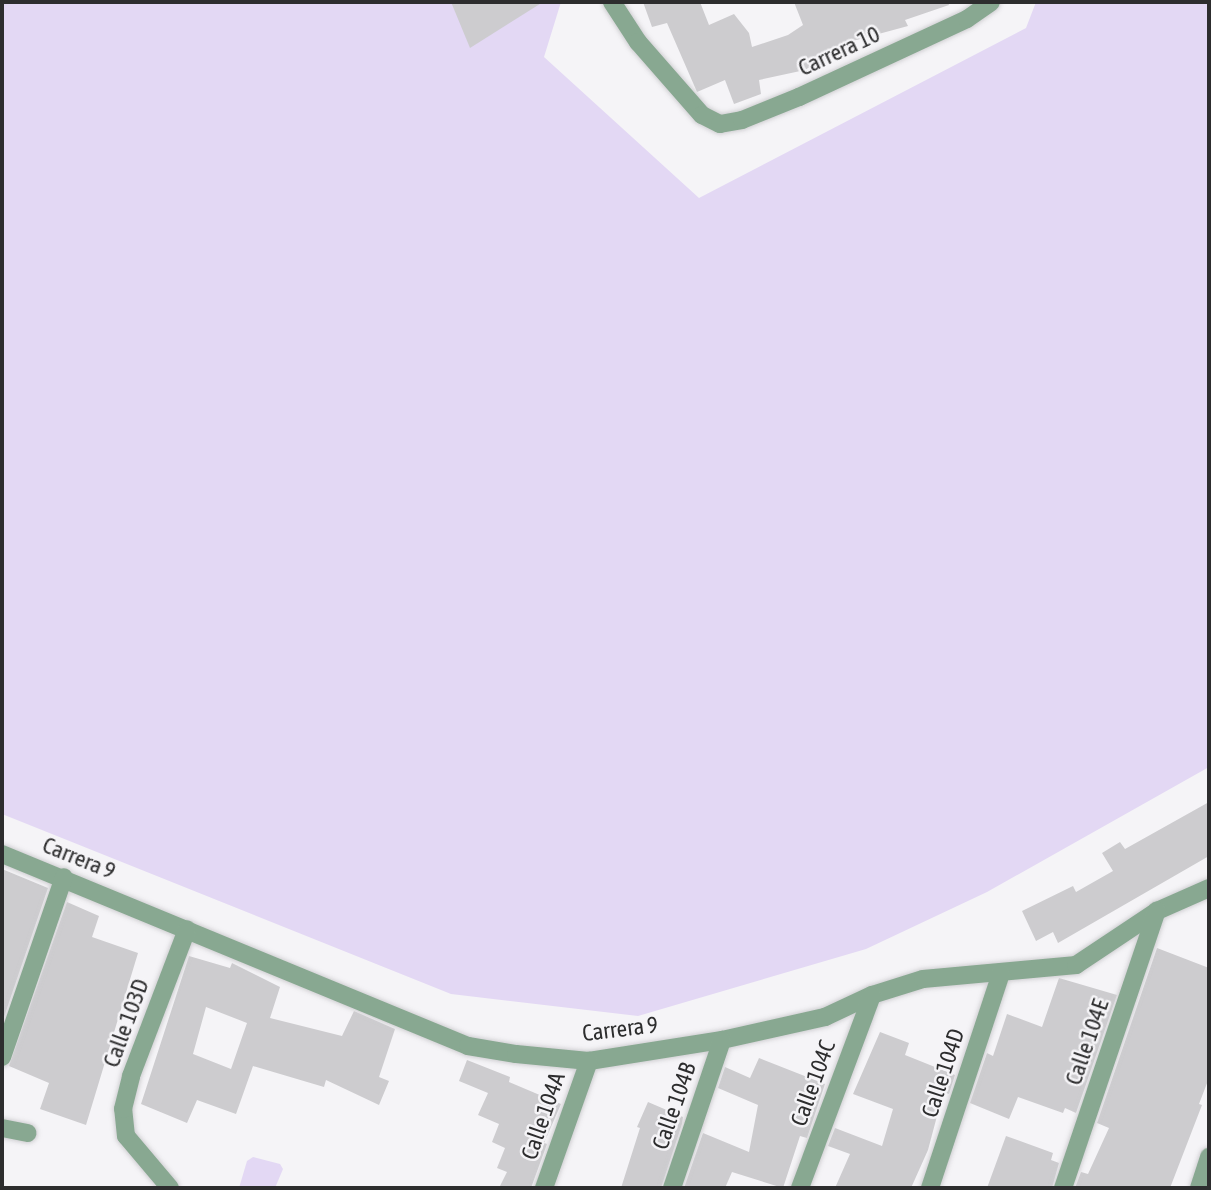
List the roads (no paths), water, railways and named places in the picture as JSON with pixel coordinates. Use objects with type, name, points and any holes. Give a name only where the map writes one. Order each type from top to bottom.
[{"type":"street","name":"Carrera 10","points":[[612,2],[638,42],[702,115],[720,124],[742,120],[967,19],[992,2]]},
{"type":"street","name":"Carrera 9","points":[[2,854],[64,877],[468,1046],[516,1054],[589,1060],[722,1040],[825,1017],[872,995],[923,979],[1076,965],[1157,911],[1209,888]]},
{"type":"street","points":[[2,1057],[64,877]]},
{"type":"street","name":"Calle 104E","points":[[1063,1188],[1157,911]]},
{"type":"street","name":"Calle 103D","points":[[170,1188],[126,1136],[122,1110],[131,1076],[187,929]]},
{"type":"street","name":"Calle 104D","points":[[930,1188],[1002,973]]},
{"type":"street","name":"Calle 104C","points":[[800,1188],[872,995]]},
{"type":"street","name":"Calle 104B","points":[[672,1188],[722,1040]]},
{"type":"street","name":"Calle 104A","points":[[544,1188],[589,1060]]},
{"type":"street","points":[[2,1128],[28,1133]]},
{"type":"street","points":[[1199,1188],[1209,1157]]}]
